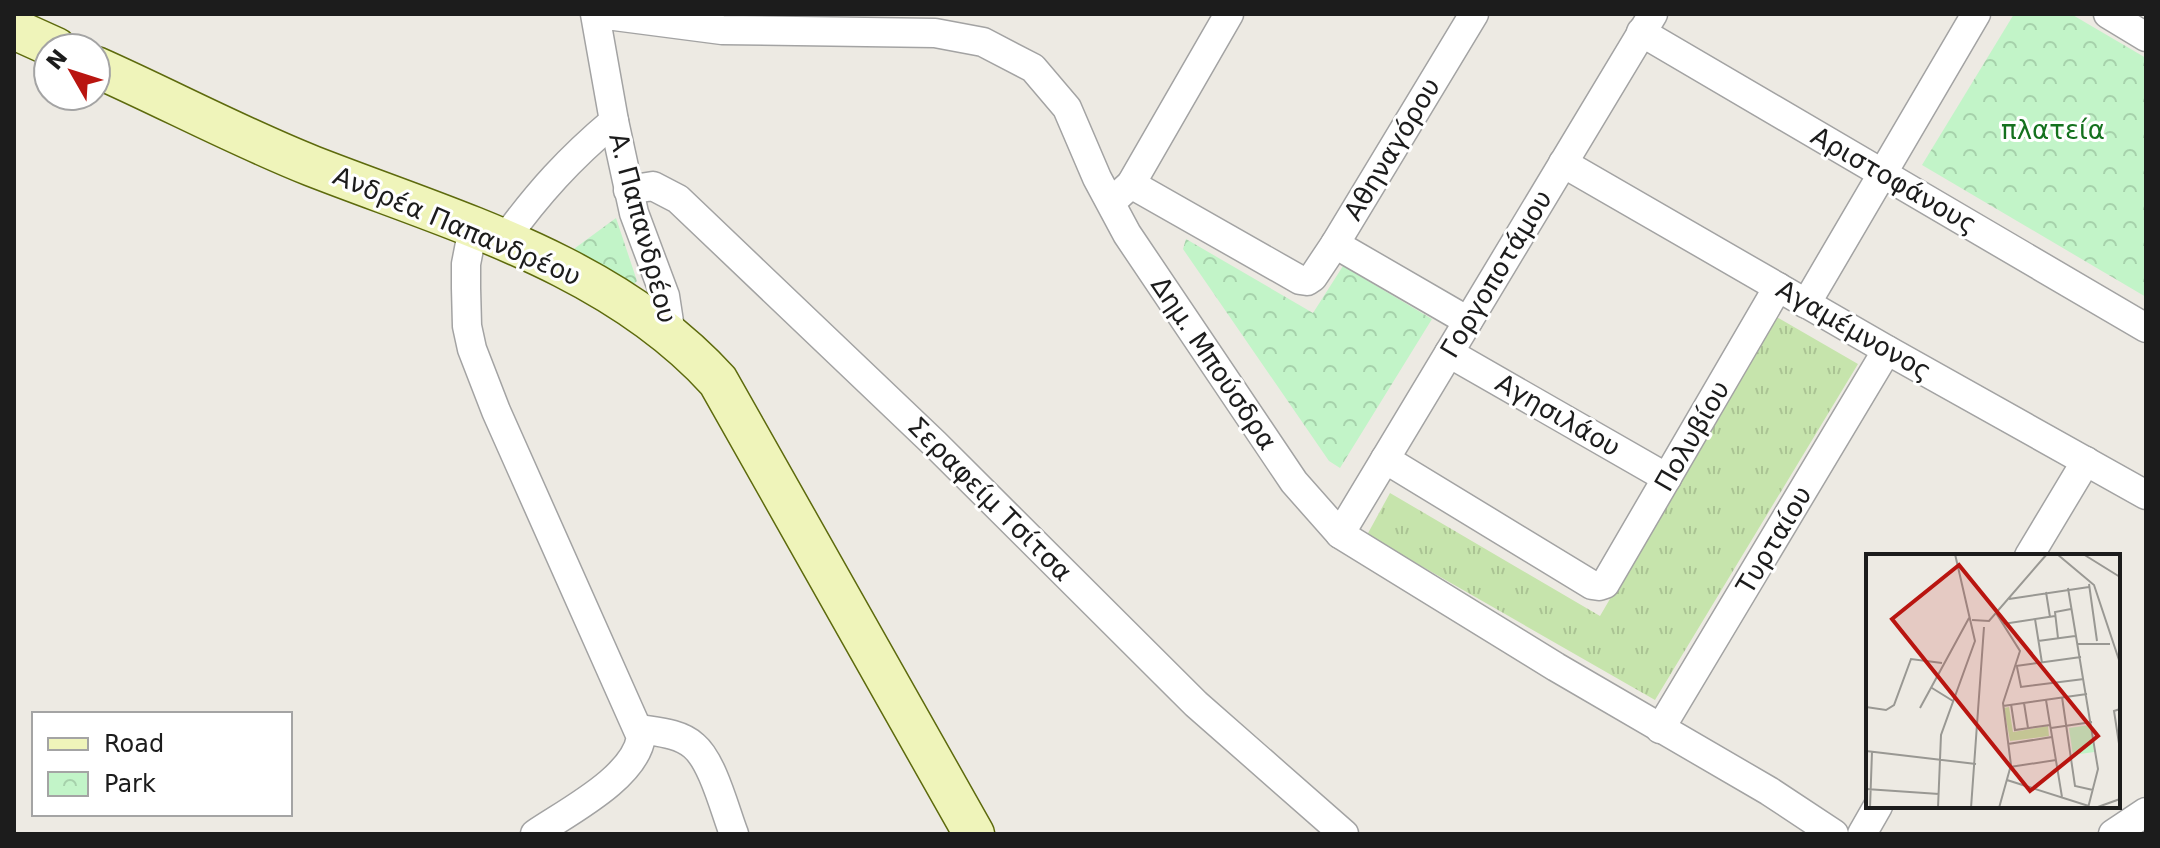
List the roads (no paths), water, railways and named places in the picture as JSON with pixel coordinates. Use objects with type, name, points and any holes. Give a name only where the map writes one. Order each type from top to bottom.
[{"type":"main road","name":"Ανδρέα Παπανδρέου","points":[[112,74],[310,165],[443,214],[577,274],[671,335],[718,381],[974,834]]},
{"type":"street","name":"Δημ. Μπούσδρα","points":[[597,14],[960,37],[999,49],[1033,68],[1067,108],[1109,203],[1127,234],[1273,452],[1311,503],[1340,534],[1660,729],[1769,791],[1834,834]]},
{"type":"street","name":"Α. Παπανδρέου","points":[[597,14],[628,190],[665,296],[671,335]]},
{"type":"street","points":[[1109,203],[1131,184],[1229,14]]},
{"type":"street","name":"Αθηναγόρου","points":[[1131,184],[1300,280],[1307,281],[1335,244],[1474,14]]},
{"type":"street","points":[[1806,304],[1976,14]]},
{"type":"street","points":[[2108,14],[2146,37]]},
{"type":"street","name":"Αριστοφάνους","points":[[1647,20],[1883,173],[2146,328]]},
{"type":"street","name":"Γοργοποτάμου","points":[[1340,534],[1647,20]]},
{"type":"street","points":[[535,834],[623,771],[640,745],[639,729],[496,411],[472,349],[467,326],[466,264],[488,234],[614,121]]},
{"type":"street","name":"Αγαμέμνονος","points":[[1563,163],[2146,495]]},
{"type":"street","name":"Σεραφείμ Τσίτσα","points":[[628,190],[653,186],[678,199],[924,434],[1196,704],[1344,834]]},
{"type":"street","points":[[1335,244],[1468,321]]},
{"type":"street","name":"Πολυβίου","points":[[1385,459],[1592,585],[1605,584],[1778,287]]},
{"type":"street","name":"Τυρταίου","points":[[1660,729],[1887,350]]},
{"type":"street","name":"Αγησιλάου","points":[[1449,353],[1667,478]]},
{"type":"street","points":[[2030,554],[2086,461]]},
{"type":"street","points":[[639,729],[668,733],[695,746],[705,759],[734,834]]},
{"type":"street","points":[[1862,834],[1877,808]]},
{"type":"street","points":[[2113,834],[2146,812]]},
{"type":"park label","name":"πλατεία","points":[[2053,130]]}]
